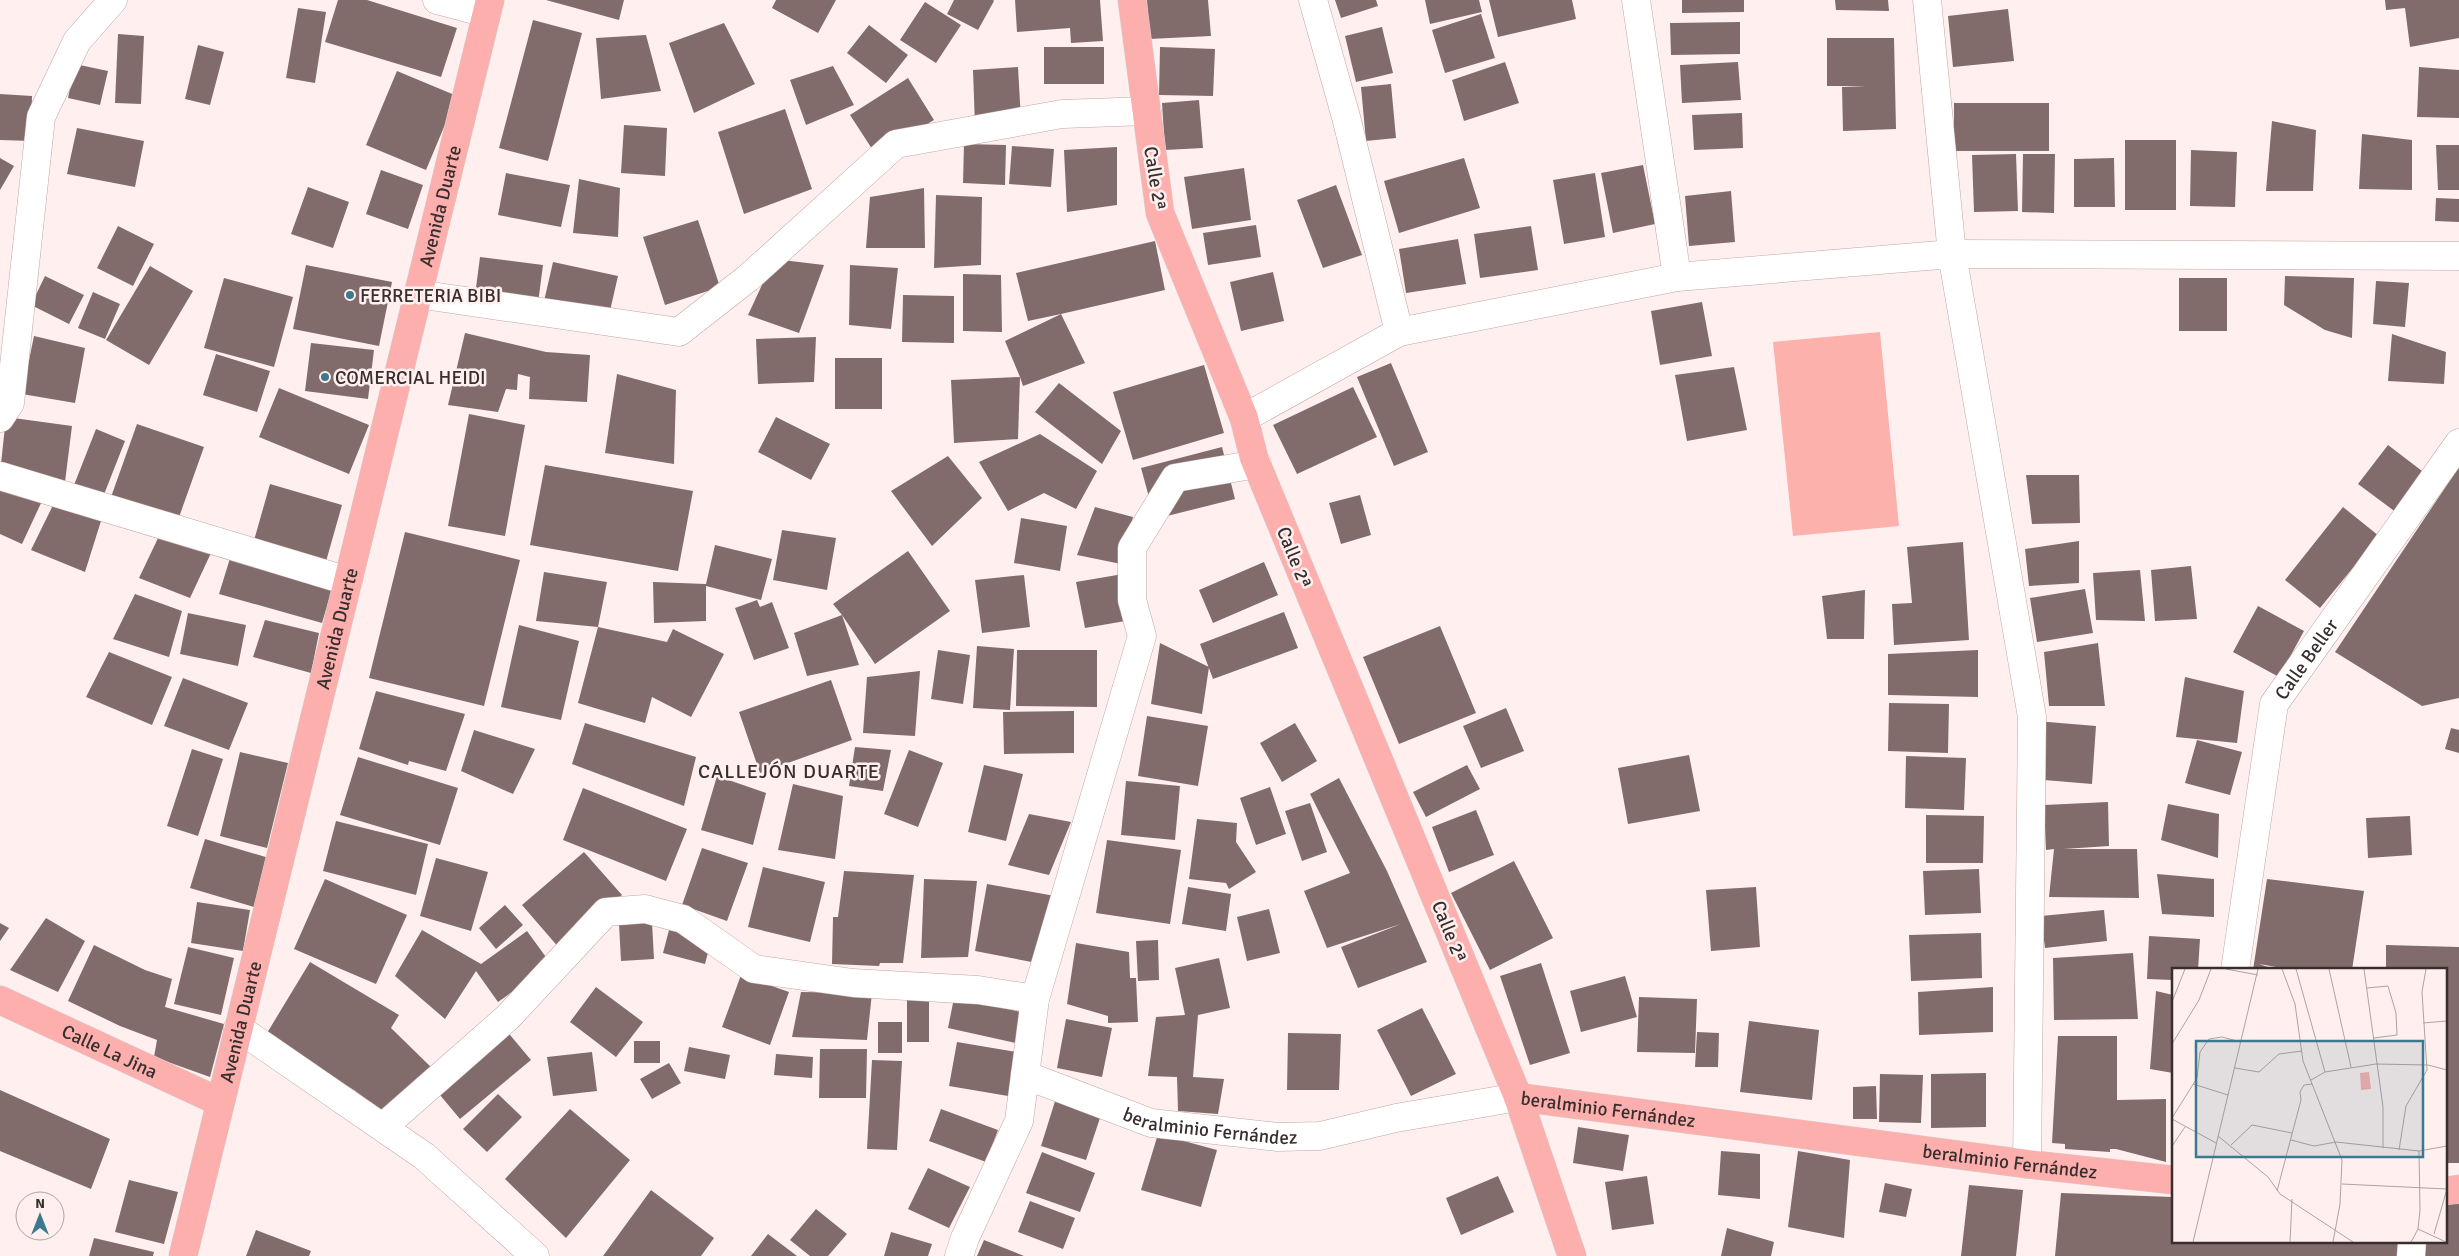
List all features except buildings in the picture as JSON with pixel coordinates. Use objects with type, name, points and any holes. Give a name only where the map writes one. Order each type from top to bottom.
[{"type":"main road","name":"Calle 2ª","points":[[1132,0],[1160,213],[1244,418],[1257,464],[1518,1097],[1572,1256]]},
{"type":"main road","name":"Avenida Duarte","points":[[183,1256],[488,7]]},
{"type":"main road","name":"Calle La Jina","points":[[0,1000],[220,1102]]},
{"type":"main road","name":"beralminio Fernández","points":[[1518,1097],[2027,1164],[2172,1180]]},
{"type":"main road","points":[[2446,1191],[2459,1189]]},
{"type":"street","points":[[0,418],[10,403],[41,117],[77,42],[113,0]]},
{"type":"street","points":[[437,0],[488,7]]},
{"type":"street","points":[[1313,0],[1346,117],[1399,332]]},
{"type":"street","points":[[1636,0],[1676,277]]},
{"type":"street","points":[[1927,0],[1952,254],[2032,717],[2027,1164]]},
{"type":"street","points":[[418,294],[679,332],[763,265],[896,144],[1062,114],[1147,111]]},
{"type":"street","points":[[1244,418],[1399,332],[1676,277],[1952,254],[2459,256]]},
{"type":"street","name":"Calle Beller","points":[[2235,968],[2274,704],[2459,443]]},
{"type":"street","points":[[959,1256],[965,1238],[1019,1121],[1035,999],[1142,636],[1132,600],[1132,548],[1175,478],[1257,464]]},
{"type":"street","points":[[0,476],[348,581]]},
{"type":"street","points":[[383,1127],[508,1016],[606,912],[645,909],[683,919],[754,969],[853,983],[978,990],[1035,999]]},
{"type":"street","points":[[238,1028],[424,1156],[535,1256]]},
{"type":"street","name":"beralminio Fernández","points":[[1025,1075],[1151,1123],[1278,1137],[1320,1136],[1396,1118],[1518,1097]]},
{"type":"shaded area","points":[[1880,332],[1899,526],[1793,536],[1773,342]]},
{"type":"place","name":"FERRETERIA BIBI","points":[[350,295]]},
{"type":"place","name":"COMERCIAL HEIDI","points":[[325,377]]},
{"type":"district","name":"CALLEJÓN DUARTE","points":[[789,771]]}]
